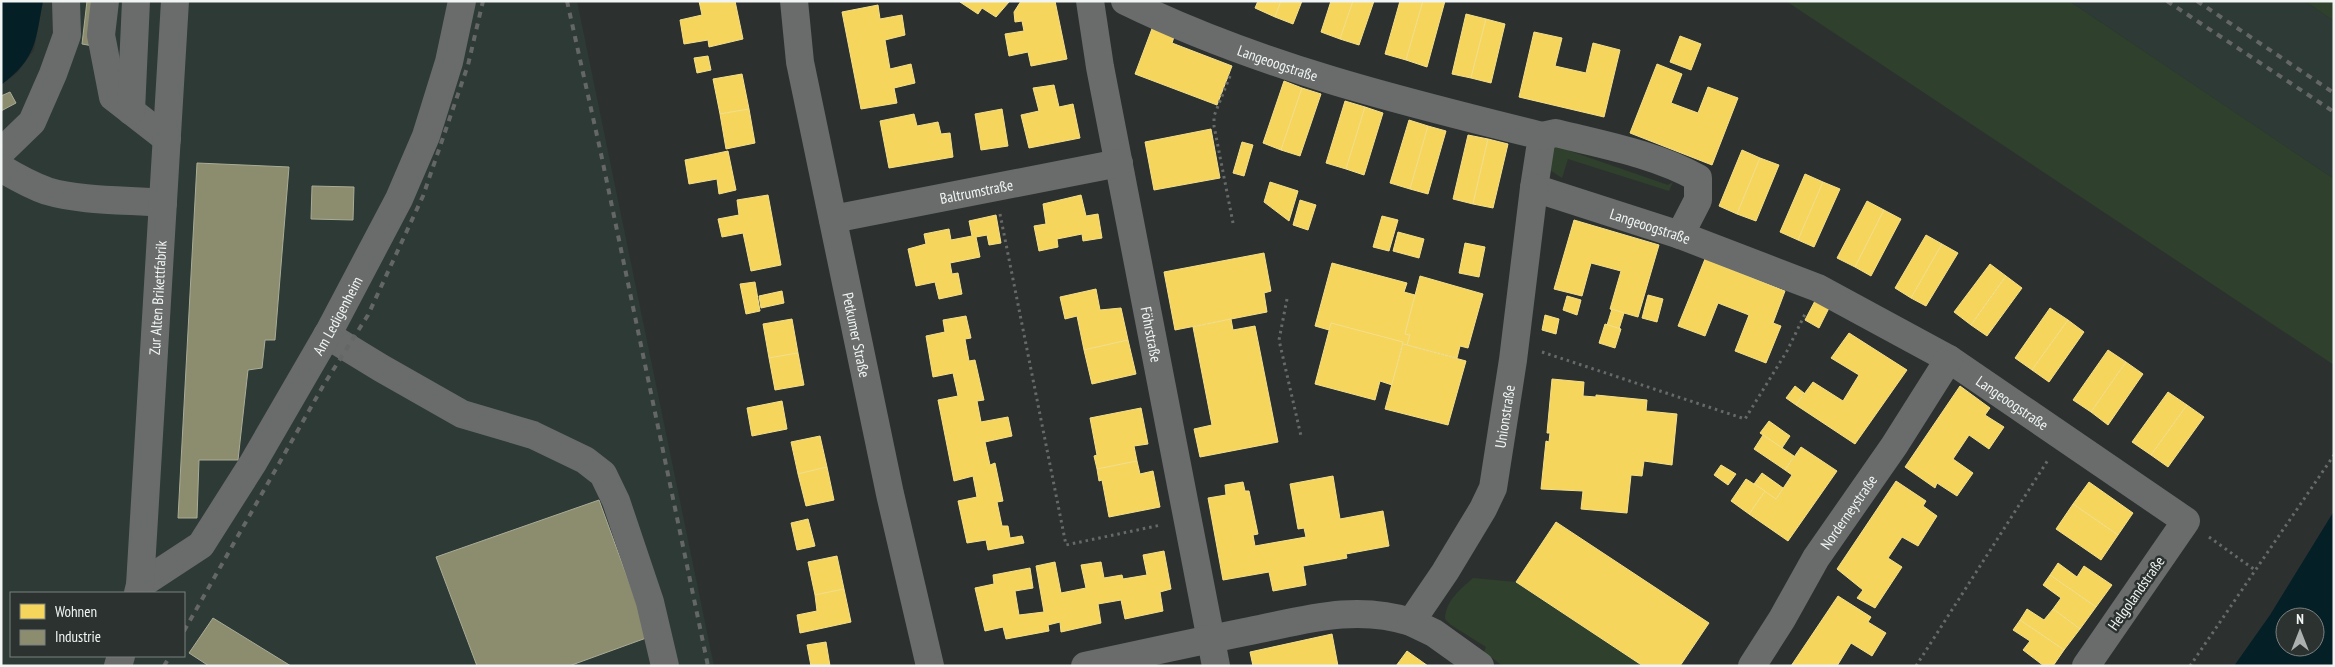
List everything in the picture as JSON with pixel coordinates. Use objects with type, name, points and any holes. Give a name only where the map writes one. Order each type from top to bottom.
[{"type":"street","points":[[1,152],[32,122],[53,74],[67,35],[66,1]]},
{"type":"street","points":[[105,1],[101,35],[113,97],[167,139]]},
{"type":"street","points":[[131,111],[136,1]]},
{"type":"street","name":"Zur Alten Brikettfabrik","points":[[139,589],[175,1]]},
{"type":"street","name":"Am Ledigenheim","points":[[139,589],[201,545],[253,463],[328,335],[399,199],[426,136],[449,62],[462,1]]},
{"type":"street","name":"Petkumer Straße","points":[[794,1],[800,62],[890,494],[930,666]]},
{"type":"street","name":"Föhrstraße","points":[[1090,1],[1100,67],[1216,666]]},
{"type":"street","name":"Langeoogstraße","points":[[1125,1],[1268,61],[1398,100],[1542,136],[1556,133],[1648,157],[1681,168],[1698,178],[1698,200],[1680,235]]},
{"type":"street","points":[[1534,188],[1542,136]]},
{"type":"street","name":"Baltrumstraße","points":[[833,219],[1119,163]]},
{"type":"street","points":[[1,168],[23,181],[48,191],[73,196],[163,203]]},
{"type":"street","name":"Langeoogstraße","points":[[1534,188],[1680,235],[1818,288],[1949,359],[2186,521]]},
{"type":"street","name":"Unionstraße","points":[[1411,622],[1440,580],[1483,509],[1493,488],[1499,462],[1534,188]]},
{"type":"street","points":[[328,335],[380,368],[462,414],[533,435],[585,460],[603,474],[616,501],[650,602],[665,666]]},
{"type":"street","name":"Norderneystraße","points":[[1752,666],[1782,619],[1816,558],[1894,446],[1949,359]]},
{"type":"street","name":"Helgolandstraße","points":[[2086,666],[2186,521]]},
{"type":"street","points":[[1085,666],[1211,638],[1354,612],[1388,614],[1411,622],[1434,633],[1480,666]]},
{"type":"path","points":[[1233,223],[1214,126],[1214,116],[1241,50]]},
{"type":"path","points":[[995,186],[1066,545],[1188,519]]},
{"type":"path","points":[[1515,343],[1744,419],[1787,351],[1818,288]]},
{"type":"path","points":[[1287,300],[1279,340],[1301,436]]},
{"type":"path","points":[[1916,666],[2063,437]]},
{"type":"path","points":[[2190,666],[2334,455]]},
{"type":"path","points":[[2186,521],[2255,570]]},
{"type":"shaded area","points":[[43,1],[577,1],[714,666],[1,666],[1,85],[17,73],[34,50]]},
{"type":"shaded area","points":[[2069,1],[2305,1],[2334,21],[2334,179]]},
{"type":"green space","points":[[1786,1],[2069,1],[2334,179],[2334,365]]},
{"type":"green space","points":[[2305,1],[2334,1],[2334,21]]},
{"type":"green space","points":[[1564,145],[1570,151],[1668,185],[1673,182],[1669,191],[1568,159],[1562,178],[1550,170],[1552,148]]},
{"type":"green space","points":[[1473,578],[1516,582],[1643,666],[1503,666],[1484,652],[1486,647],[1451,625],[1445,619],[1451,601]]},
{"type":"water","points":[[1,1],[43,1],[33,48],[22,66],[1,85]]},
{"type":"water","points":[[2334,511],[2334,666],[2234,666],[2270,615]]},
{"type":"building: Wohnen","points":[[699,1],[735,1],[743,39],[709,47],[708,40],[684,44],[680,20],[702,15]]},
{"type":"building: Wohnen","points":[[1021,1],[1055,1],[1067,59],[1031,66],[1028,52],[1009,56],[1005,34],[1024,31],[1022,21],[1015,22],[1014,12]]},
{"type":"building: Wohnen","points":[[1258,1],[1281,1],[1275,17],[1255,8]]},
{"type":"building: Wohnen","points":[[1281,1],[1302,1],[1293,24],[1275,17]]},
{"type":"building: Wohnen","points":[[1331,1],[1353,1],[1340,39],[1321,32]]},
{"type":"building: Wohnen","points":[[1353,1],[1374,1],[1359,45],[1340,39]]},
{"type":"building: Wohnen","points":[[1400,1],[1423,1],[1406,60],[1385,54]]},
{"type":"building: Wohnen","points":[[1423,1],[1445,1],[1427,67],[1406,60]]},
{"type":"building: Wohnen","points":[[960,2],[1009,2],[996,17],[982,8],[978,14]]},
{"type":"building: Wohnen","points":[[878,5],[880,19],[902,15],[905,35],[885,40],[890,69],[911,64],[915,83],[894,88],[897,103],[861,109],[842,12]]},
{"type":"building: Wohnen","points":[[1466,14],[1486,19],[1471,78],[1452,74]]},
{"type":"building: Wohnen","points":[[1486,19],[1505,24],[1491,83],[1471,78]]},
{"type":"building: Wohnen","points":[[1153,26],[1175,34],[1172,43],[1232,66],[1217,105],[1135,74]]},
{"type":"building: Wohnen","points":[[1534,32],[1562,38],[1555,66],[1586,73],[1593,43],[1620,50],[1604,117],[1519,97]]},
{"type":"building: Wohnen","points":[[1680,36],[1701,44],[1691,70],[1670,62]]},
{"type":"building: Wohnen","points":[[708,56],[711,70],[697,73],[694,58]]},
{"type":"building: Wohnen","points":[[1657,64],[1682,74],[1671,103],[1698,113],[1708,87],[1738,98],[1712,165],[1630,133]]},
{"type":"building: Wohnen","points":[[742,74],[749,109],[720,114],[713,79]]},
{"type":"building: Wohnen","points":[[1284,81],[1302,88],[1281,150],[1263,143]]},
{"type":"building: Wohnen","points":[[1054,85],[1059,107],[1073,104],[1080,138],[1029,148],[1021,115],[1039,111],[1033,88]]},
{"type":"building: Wohnen","points":[[1302,88],[1321,94],[1300,156],[1281,150]]},
{"type":"building: Wohnen","points":[[1345,101],[1365,107],[1346,169],[1326,163]]},
{"type":"building: Wohnen","points":[[1365,107],[1383,113],[1364,175],[1346,169]]},
{"type":"building: Wohnen","points":[[749,109],[755,143],[726,149],[720,114]]},
{"type":"building: Wohnen","points":[[1002,109],[1008,146],[981,150],[975,114]]},
{"type":"building: Wohnen","points":[[914,114],[917,126],[938,122],[941,134],[950,133],[953,157],[889,168],[880,121]]},
{"type":"building: Wohnen","points":[[1409,120],[1428,126],[1410,189],[1390,183]]},
{"type":"building: Wohnen","points":[[1428,126],[1446,131],[1428,194],[1410,189]]},
{"type":"building: Wohnen","points":[[1211,129],[1220,178],[1154,190],[1145,142]]},
{"type":"building: Wohnen","points":[[1468,135],[1488,139],[1473,204],[1453,199]]},
{"type":"building: Wohnen","points":[[1488,139],[1508,144],[1493,208],[1473,204]]},
{"type":"building: Wohnen","points":[[1242,142],[1253,145],[1244,176],[1233,173]]},
{"type":"building: Wohnen","points":[[1742,150],[1760,158],[1737,214],[1719,206]]},
{"type":"building: Wohnen","points":[[728,151],[736,190],[719,194],[717,179],[689,184],[685,160]]},
{"type":"building: Wohnen","points":[[1760,158],[1779,165],[1756,221],[1737,214]]},
{"type":"building: Wohnen","points":[[1805,174],[1823,182],[1798,240],[1780,232]]},
{"type":"building: Wohnen","points":[[1270,182],[1298,191],[1289,221],[1264,202]]},
{"type":"building: Wohnen","points":[[1823,182],[1840,189],[1814,247],[1798,240]]},
{"type":"building: Wohnen","points":[[768,195],[781,265],[751,271],[743,233],[722,237],[718,219],[739,215],[737,200]]},
{"type":"building: Wohnen","points":[[1081,195],[1086,216],[1098,214],[1102,238],[1083,241],[1082,234],[1057,239],[1058,247],[1039,251],[1034,226],[1046,224],[1043,204]]},
{"type":"building: Wohnen","points":[[1300,200],[1316,205],[1308,230],[1293,225]]},
{"type":"building: Wohnen","points":[[1867,201],[1884,210],[1855,267],[1837,258]]},
{"type":"building: Wohnen","points":[[1884,210],[1901,219],[1871,276],[1855,267]]},
{"type":"building: Wohnen","points":[[996,215],[1001,243],[989,245],[987,235],[976,237],[980,257],[950,263],[952,274],[958,273],[962,294],[939,299],[935,282],[916,286],[908,249],[926,244],[924,234],[949,229],[951,240],[972,236],[969,221]]},
{"type":"building: Wohnen","points":[[1382,216],[1398,220],[1389,251],[1373,247]]},
{"type":"building: Wohnen","points":[[1574,220],[1659,245],[1638,317],[1610,309],[1621,271],[1591,263],[1582,296],[1554,289]]},
{"type":"building: Wohnen","points":[[1398,232],[1424,239],[1419,258],[1393,251]]},
{"type":"building: Wohnen","points":[[1926,235],[1942,244],[1911,298],[1895,288]]},
{"type":"building: Wohnen","points":[[1465,243],[1485,247],[1479,277],[1459,273]]},
{"type":"building: Wohnen","points":[[1942,244],[1958,253],[1926,306],[1911,298]]},
{"type":"building: Wohnen","points":[[1264,253],[1271,291],[1264,293],[1267,312],[1175,330],[1164,272]]},
{"type":"building: Wohnen","points":[[1705,259],[1785,291],[1773,323],[1781,326],[1766,363],[1735,351],[1749,315],[1718,303],[1705,336],[1678,326]]},
{"type":"building: Wohnen","points":[[1332,263],[1407,283],[1404,292],[1415,295],[1405,334],[1410,335],[1407,345],[1331,323],[1329,330],[1315,326]]},
{"type":"building: Wohnen","points":[[1990,264],[2006,276],[1971,325],[1954,312]]},
{"type":"building: Wohnen","points":[[1420,276],[1483,294],[1468,348],[1460,346],[1457,358],[1407,345],[1410,335],[1405,334]]},
{"type":"building: Wohnen","points":[[2006,276],[2022,288],[1987,336],[1971,325]]},
{"type":"building: Wohnen","points":[[755,282],[760,311],[746,314],[740,284]]},
{"type":"building: Wohnen","points":[[1096,289],[1100,310],[1121,308],[1128,340],[1084,350],[1077,316],[1065,319],[1060,297]]},
{"type":"building: Wohnen","points":[[782,291],[784,303],[761,308],[759,296]]},
{"type":"building: Wohnen","points":[[1648,295],[1663,299],[1657,322],[1642,318]]},
{"type":"building: Wohnen","points":[[1567,296],[1581,300],[1577,315],[1563,310]]},
{"type":"building: Wohnen","points":[[1817,297],[1831,304],[1819,328],[1805,320]]},
{"type":"building: Wohnen","points":[[2050,308],[2068,320],[2032,370],[2015,358]]},
{"type":"building: Wohnen","points":[[1612,309],[1624,313],[1619,329],[1607,325]]},
{"type":"building: Wohnen","points":[[1545,315],[1559,319],[1556,334],[1542,330]]},
{"type":"building: Wohnen","points":[[966,316],[971,338],[965,339],[969,361],[975,360],[984,400],[977,401],[981,422],[1008,417],[1012,436],[985,442],[990,465],[995,463],[1003,501],[997,502],[1002,526],[1008,526],[1010,538],[1022,536],[1024,543],[988,550],[986,540],[967,543],[958,501],[977,497],[973,476],[954,481],[938,400],[958,396],[953,373],[933,377],[926,336],[945,332],[943,320]]},
{"type":"building: Wohnen","points":[[792,319],[798,353],[769,358],[763,324]]},
{"type":"building: Wohnen","points":[[1231,319],[1233,330],[1255,326],[1278,442],[1200,457],[1194,429],[1212,425],[1193,327]]},
{"type":"building: Wohnen","points":[[2068,320],[2084,332],[2049,382],[2032,370]]},
{"type":"building: Wohnen","points":[[1331,323],[1403,342],[1392,385],[1380,381],[1375,400],[1315,384]]},
{"type":"building: Wohnen","points":[[1605,324],[1621,329],[1615,348],[1599,343]]},
{"type":"building: Wohnen","points":[[1849,333],[1907,370],[1855,444],[1796,405],[1813,382],[1843,401],[1859,375],[1831,358]]},
{"type":"building: Wohnen","points":[[1128,340],[1136,374],[1092,384],[1084,350]]},
{"type":"building: Wohnen","points":[[1403,344],[1466,361],[1448,425],[1385,409]]},
{"type":"building: Wohnen","points":[[2108,350],[2126,362],[2091,412],[2073,400]]},
{"type":"building: Wohnen","points":[[798,353],[804,385],[775,390],[769,358]]},
{"type":"building: Wohnen","points":[[2126,362],[2143,374],[2108,425],[2091,412]]},
{"type":"building: Wohnen","points":[[1552,379],[1584,382],[1583,396],[1596,397],[1596,395],[1647,400],[1646,411],[1677,414],[1672,465],[1644,461],[1642,476],[1631,475],[1627,513],[1581,509],[1583,491],[1541,489],[1546,441],[1549,442],[1550,433],[1547,433]]},
{"type":"building: Wohnen","points":[[1795,386],[1804,393],[1796,405],[1786,398]]},
{"type":"building: Wohnen","points":[[1960,386],[1990,408],[1985,415],[2004,427],[1989,449],[1969,435],[1953,459],[1973,473],[1957,496],[1937,483],[1935,488],[1905,467]]},
{"type":"building: Wohnen","points":[[2168,392],[2187,405],[2151,455],[2132,442]]},
{"type":"building: Wohnen","points":[[782,401],[787,429],[752,436],[747,408]]},
{"type":"building: Wohnen","points":[[2187,405],[2204,417],[2168,467],[2151,455]]},
{"type":"building: Wohnen","points":[[1141,408],[1148,444],[1134,446],[1137,461],[1097,469],[1094,456],[1097,455],[1090,418]]},
{"type":"building: Wohnen","points":[[1769,421],[1790,436],[1782,448],[1760,433]]},
{"type":"building: Wohnen","points":[[1763,435],[1794,456],[1785,470],[1754,449]]},
{"type":"building: Wohnen","points":[[820,436],[827,467],[798,474],[791,442]]},
{"type":"building: Wohnen","points":[[1801,447],[1837,471],[1788,541],[1749,514],[1765,491],[1776,499],[1792,475],[1785,470]]},
{"type":"building: Wohnen","points":[[1137,461],[1140,474],[1153,471],[1160,507],[1109,517],[1102,480],[1099,481],[1097,469]]},
{"type":"building: Wohnen","points":[[1721,465],[1736,474],[1728,485],[1714,475]]},
{"type":"building: Wohnen","points":[[827,467],[834,500],[806,506],[798,474]]},
{"type":"building: Wohnen","points":[[1762,473],[1783,488],[1776,499],[1754,484]]},
{"type":"building: Wohnen","points":[[1333,476],[1340,519],[1383,511],[1389,546],[1346,554],[1347,558],[1303,566],[1306,585],[1273,591],[1269,572],[1223,580],[1208,498],[1226,495],[1225,485],[1243,482],[1245,491],[1249,491],[1258,534],[1253,535],[1255,546],[1306,537],[1304,528],[1298,529],[1290,484]]},
{"type":"building: Wohnen","points":[[1746,479],[1765,491],[1749,514],[1731,501]]},
{"type":"building: Wohnen","points":[[1896,481],[1926,501],[1923,506],[1937,516],[1918,546],[1902,537],[1888,558],[1902,567],[1875,608],[1857,598],[1863,590],[1837,569]]},
{"type":"building: Wohnen","points":[[2089,482],[2133,513],[2118,535],[2073,504]]},
{"type":"building: Wohnen","points":[[2073,504],[2118,535],[2101,560],[2056,529]]},
{"type":"building: Wohnen","points":[[808,519],[815,546],[797,550],[791,523]]},
{"type":"building: Wohnen","points":[[1556,522],[1709,623],[1680,666],[1643,666],[1516,582]]},
{"type":"building: Wohnen","points":[[1164,551],[1171,589],[1160,592],[1163,611],[1125,619],[1121,600],[1098,604],[1101,623],[1061,632],[1060,622],[1048,625],[1049,631],[1006,639],[1003,627],[985,631],[975,588],[994,584],[993,575],[1030,568],[1033,588],[1015,591],[1019,615],[1044,612],[1036,566],[1055,562],[1061,593],[1086,588],[1081,565],[1101,562],[1104,578],[1122,575],[1123,579],[1147,575],[1143,555]]},
{"type":"building: Wohnen","points":[[837,556],[844,589],[815,595],[808,562]]},
{"type":"building: Wohnen","points":[[2058,563],[2077,577],[2084,566],[2112,585],[2096,607],[2050,575]]},
{"type":"building: Wohnen","points":[[2050,575],[2096,607],[2080,629],[2053,609],[2061,598],[2043,585]]},
{"type":"building: Wohnen","points":[[844,589],[851,622],[800,633],[797,615],[817,611],[815,595]]},
{"type":"building: Wohnen","points":[[1838,596],[1871,617],[1868,622],[1886,633],[1872,656],[1851,643],[1837,666],[1791,666]]},
{"type":"building: Wohnen","points":[[2027,609],[2044,620],[2053,609],[2080,629],[2064,650],[2020,620]]},
{"type":"building: Wohnen","points":[[2020,620],[2064,650],[2053,666],[2044,666],[2023,650],[2030,641],[2013,630]]},
{"type":"building: Wohnen","points":[[1332,634],[1338,666],[1253,666],[1250,652]]},
{"type":"building: Wohnen","points":[[826,642],[830,666],[811,666],[807,645]]},
{"type":"building: Wohnen","points":[[1407,651],[1428,666],[1396,666]]},
{"type":"building: Industrie","points":[[87,1],[97,1],[93,46],[82,44]]},
{"type":"building: Industrie","points":[[10,92],[16,103],[1,111],[1,96]]},
{"type":"building: Industrie","points":[[197,163],[289,167],[275,340],[265,340],[262,368],[248,370],[238,460],[199,460],[197,518],[178,518]]},
{"type":"building: Industrie","points":[[312,186],[354,187],[353,220],[311,219]]},
{"type":"building: Industrie","points":[[599,500],[649,637],[569,666],[477,666],[436,557]]},
{"type":"building: Industrie","points":[[213,618],[291,666],[209,666],[189,653]]},
{"type":"railway","points":[[185,629],[323,386],[368,315],[423,196],[468,65],[483,1]]},
{"type":"railway","points":[[567,1],[600,149],[708,666]]},
{"type":"railway","points":[[2167,1],[2334,112]]},
{"type":"railway","points":[[2197,1],[2334,93]]},
{"type":"railway","points":[[164,666],[169,657]]}]
